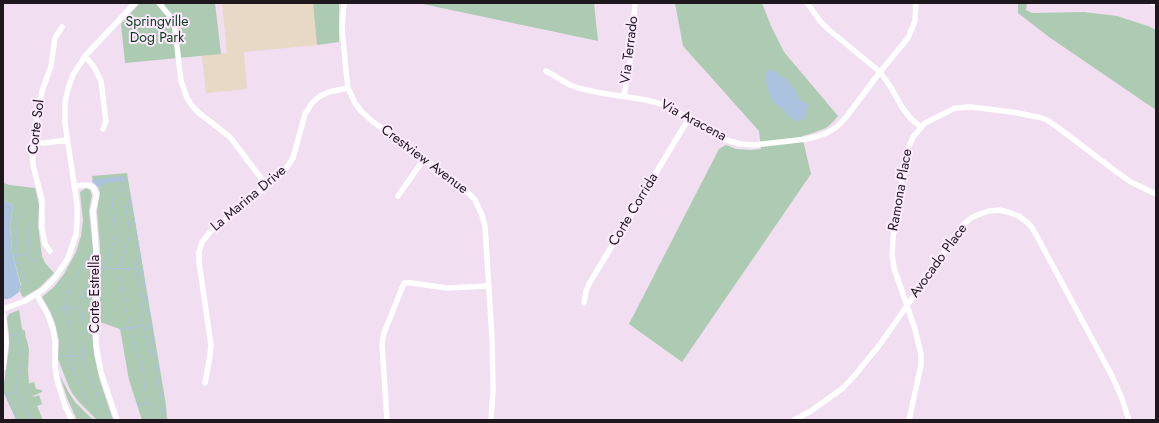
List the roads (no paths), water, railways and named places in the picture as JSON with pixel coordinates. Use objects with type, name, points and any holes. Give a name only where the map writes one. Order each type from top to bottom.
[{"type":"street","points":[[3,309],[18,304],[44,289],[55,278],[71,251],[76,236],[78,220],[64,116],[66,95],[73,75],[85,56],[135,3]]},
{"type":"street","points":[[159,3],[169,15],[175,29],[181,81],[187,98],[197,111],[230,137],[267,186]]},
{"type":"street","name":"Crestview Avenue","points":[[344,3],[342,27],[348,88],[355,103],[366,116],[462,186],[471,194],[482,215],[484,226],[492,354],[491,420]]},
{"type":"street","name":"Via Terrado","points":[[624,96],[632,47],[635,3]]},
{"type":"street","points":[[807,3],[824,25],[880,72],[902,107],[911,119],[921,127]]},
{"type":"street","name":"Via Aracena","points":[[546,71],[578,88],[656,102],[668,106],[723,139],[740,144],[773,143],[815,137],[827,133],[841,123],[880,72],[896,54],[911,32],[916,15],[916,3]]},
{"type":"street","name":"Corte Sol","points":[[50,251],[45,244],[42,228],[42,200],[33,165],[32,153],[42,92],[51,66],[55,38],[62,27]]},
{"type":"street","points":[[85,56],[94,67],[101,81],[106,120],[103,129]]},
{"type":"street","name":"La Marina Drive","points":[[205,383],[211,345],[199,262],[200,247],[204,238],[210,231],[282,174],[291,162],[304,118],[310,106],[316,99],[324,94],[348,88]]},
{"type":"street","name":"Ramona Place","points":[[909,420],[921,365],[921,354],[918,337],[906,307],[894,268],[892,255],[893,237],[906,154],[910,143],[921,127],[929,120],[948,111],[955,108],[964,107],[988,108],[1038,117],[1047,120],[1060,129],[1131,182],[1156,194]]},
{"type":"street","name":"Corte Corrida","points":[[584,303],[585,294],[589,284],[689,118]]},
{"type":"street","points":[[33,142],[45,143],[67,140]]},
{"type":"street","points":[[398,196],[424,159]]},
{"type":"street","name":"Corte Estrella","points":[[74,186],[88,185],[93,187],[96,192],[93,211],[96,249],[96,345],[101,372],[116,420]]},
{"type":"street","name":"Avocado Place","points":[[794,420],[811,411],[849,382],[878,347],[960,229],[967,221],[980,214],[994,210],[1008,212],[1019,216],[1033,229],[1086,325],[1121,396],[1129,420]]},
{"type":"street","points":[[387,420],[382,343],[384,333],[403,284],[412,283],[447,288],[488,286]]},
{"type":"street","points":[[36,294],[52,324],[55,342],[55,366],[57,380],[65,406],[72,420]]},
{"type":"street","points":[[3,314],[6,342],[3,368]]},
{"type":"water","points":[[771,69],[780,76],[786,78],[799,98],[808,104],[805,119],[799,121],[793,120],[783,109],[773,102],[769,94],[765,76],[765,73]]},
{"type":"water","points":[[124,176],[125,181],[105,183],[99,188],[92,180]]},
{"type":"water","points":[[3,200],[13,205],[10,225],[12,252],[21,287],[19,292],[7,299],[3,299]]},
{"type":"waterway","points":[[121,181],[133,213],[164,420]]},
{"type":"waterway","points":[[104,269],[116,234],[112,198],[121,188]]},
{"type":"waterway","points":[[128,202],[126,209],[130,234],[119,271],[130,328],[143,371],[146,399],[155,420]]},
{"type":"waterway","points":[[24,209],[17,222],[16,254],[20,268],[29,285]]},
{"type":"waterway","points":[[32,221],[29,226],[28,254],[32,260],[38,263]]},
{"type":"waterway","points":[[14,256],[27,254]]},
{"type":"waterway","points":[[87,403],[73,371],[70,358],[70,330],[66,301],[70,286],[88,257]]},
{"type":"waterway","points":[[137,261],[136,271],[143,308],[143,324],[152,357]]},
{"type":"waterway","points":[[99,268],[135,269]]},
{"type":"waterway","points":[[92,275],[81,301],[84,333],[82,357],[97,394],[107,412],[113,419]]},
{"type":"waterway","points":[[53,315],[62,308],[81,308]]},
{"type":"waterway","points":[[119,329],[143,326]]},
{"type":"waterway","points":[[18,331],[22,361],[17,377],[17,392],[31,420]]},
{"type":"waterway","points":[[10,336],[17,335]]},
{"type":"waterway","points":[[60,356],[81,356]]},
{"type":"waterway","points":[[5,392],[17,420]]},
{"type":"waterway","points":[[7,394],[16,392]]},
{"type":"waterway","points":[[138,406],[147,403]]},
{"type":"park label","name":"Springville Dog Park","points":[[157,32]]}]
